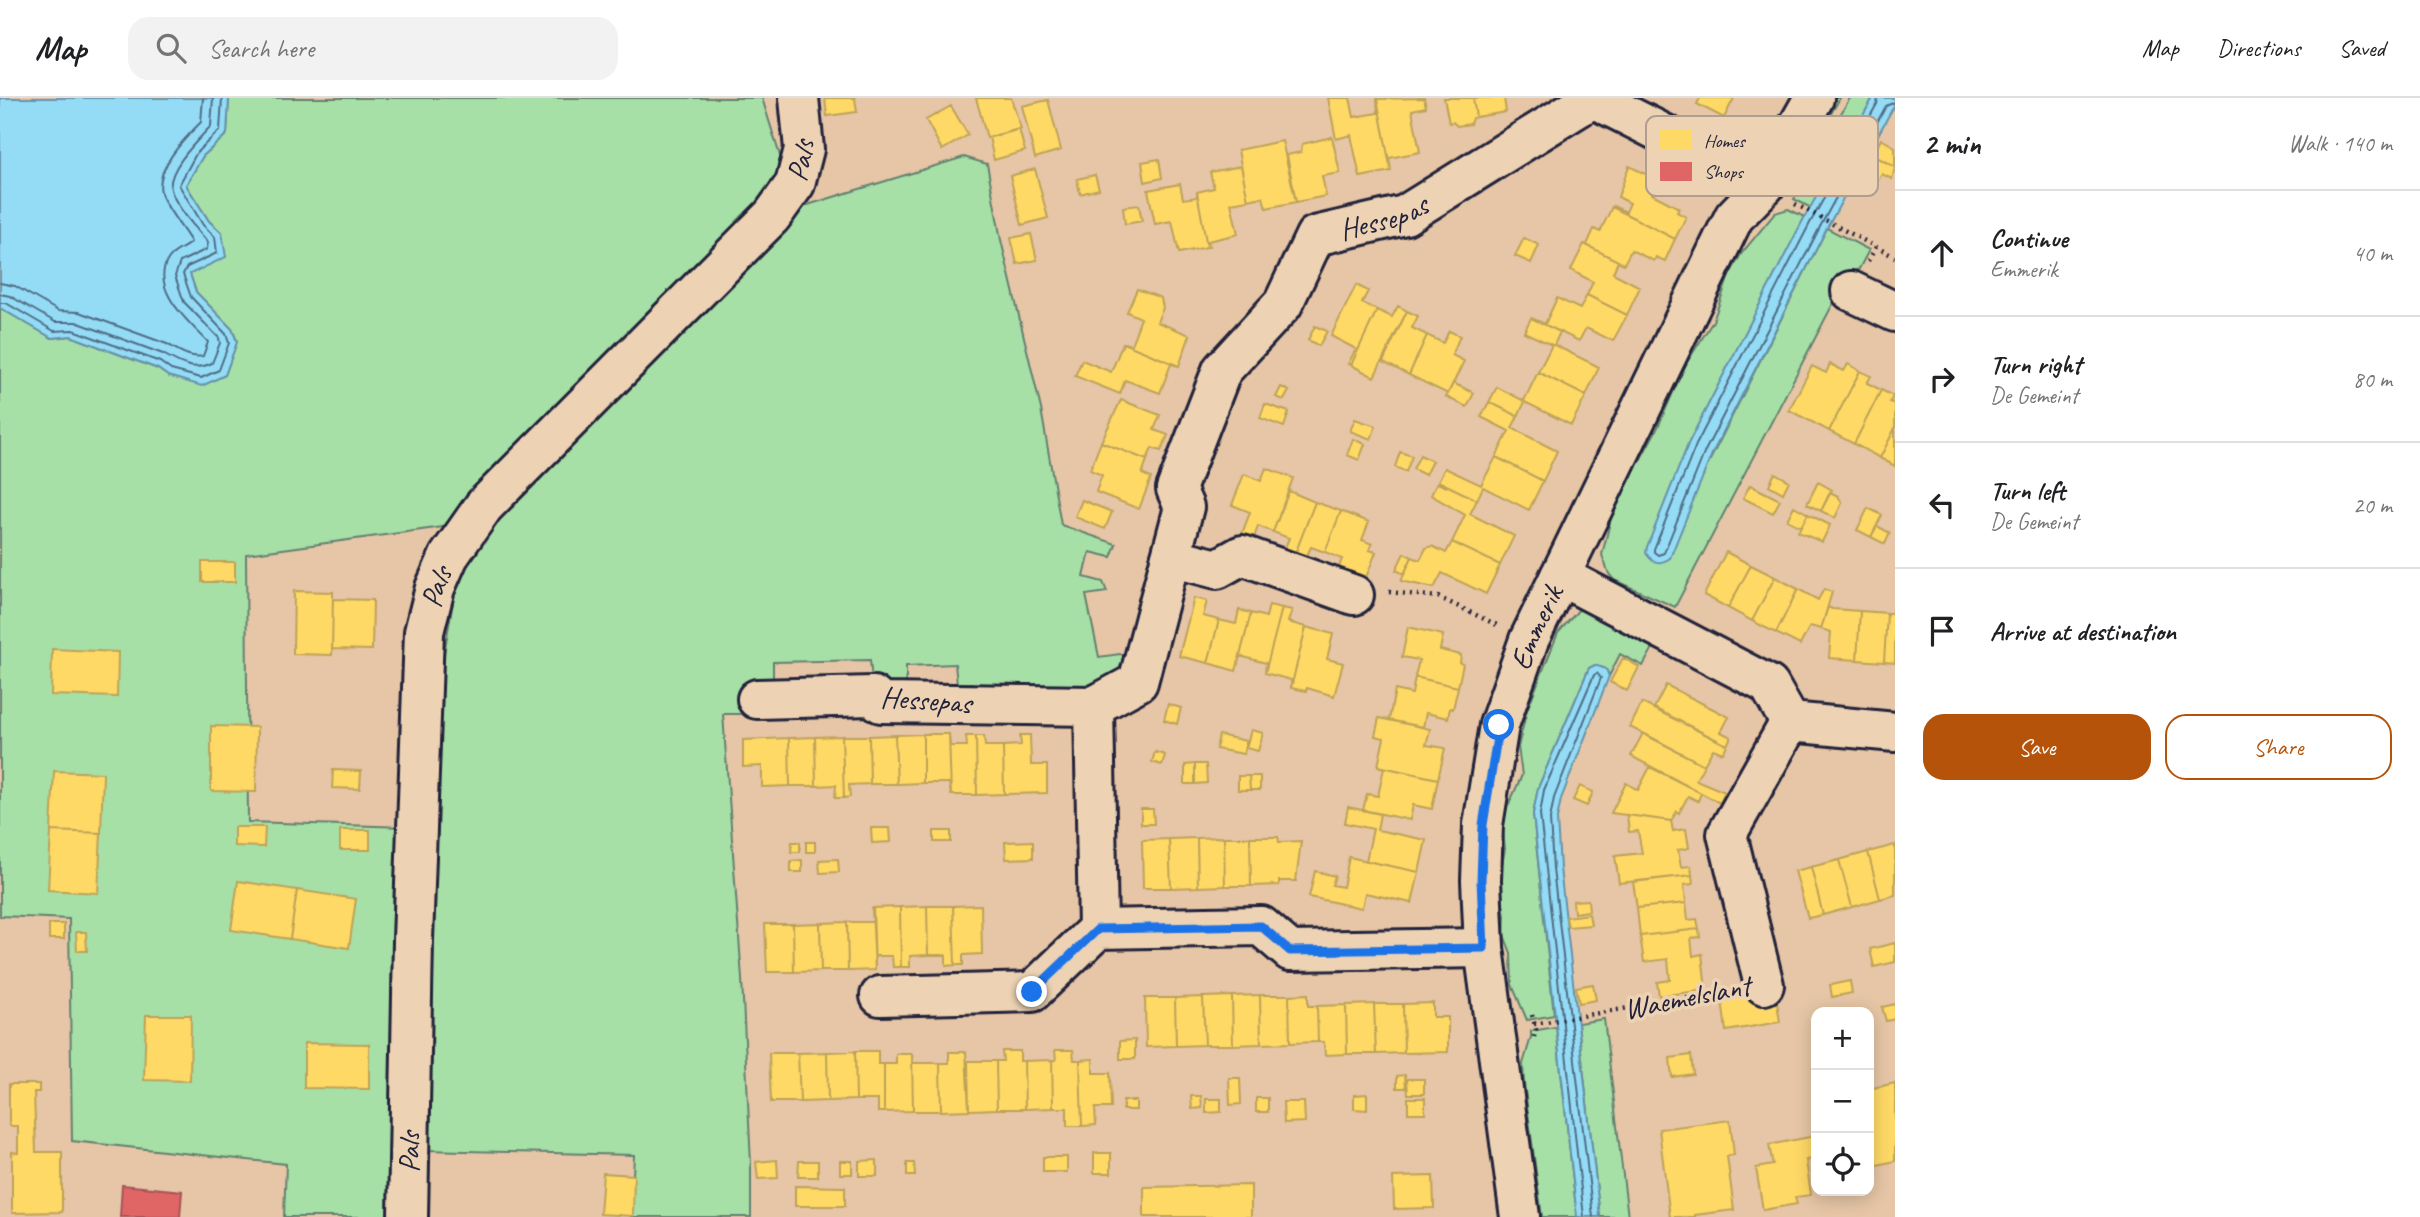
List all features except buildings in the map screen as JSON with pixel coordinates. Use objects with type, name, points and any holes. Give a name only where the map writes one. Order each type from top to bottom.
[{"type":"street","name":"Pals","points":[[408,1217],[424,632],[435,588],[449,556],[484,506],[772,216],[795,184],[804,149],[799,98]]},
{"type":"street","name":"Hessepas","points":[[757,699],[873,696],[881,703],[1094,706],[1138,682],[1184,507],[1176,489],[1222,370],[1283,304],[1315,236],[1405,215],[1593,98],[1646,125]]},
{"type":"street","name":"Emmerik","points":[[1804,116],[1814,98]]},
{"type":"street","name":"Emmerik","points":[[1520,1217],[1484,948],[1481,880],[1483,825],[1499,725],[1530,640],[1560,576],[1734,217],[1754,196]]},
{"type":"street","points":[[1852,291],[1895,312]]},
{"type":"street","points":[[1171,557],[1217,569],[1242,555],[1354,595]]},
{"type":"street","points":[[1560,576],[1769,685],[1790,722],[1895,732]]},
{"type":"street","points":[[1094,706],[1098,929]]},
{"type":"street","name":"Waemelslant","points":[[1764,985],[1727,834],[1790,722]]},
{"type":"street","points":[[880,996],[1032,992],[1098,929],[1261,926],[1290,951],[1484,948]]},
{"type":"path","points":[[1797,205],[1895,257]]},
{"type":"path","points":[[1354,595],[1377,590],[1438,597],[1530,640]]},
{"type":"path","name":"Waemelslant","points":[[1541,1023],[1764,985]]},
{"type":"path","points":[[1531,1013],[1536,1028],[1532,1042]]},
{"type":"green space","points":[[229,98],[762,98],[784,169],[776,190],[443,527],[246,554],[248,822],[407,827],[400,1217],[284,1217],[286,1164],[72,1141],[69,919],[0,916],[0,308],[52,338],[71,336],[158,369],[168,376],[202,385],[225,375],[237,341],[232,329],[196,292],[190,274],[222,233],[209,221],[186,185],[203,156],[227,134]]},
{"type":"green space","points":[[1831,98],[1840,98],[1830,116],[1820,116]]},
{"type":"green space","points":[[1850,98],[1873,98],[1863,116],[1840,116]]},
{"type":"green space","points":[[964,157],[987,164],[1001,240],[1041,409],[1061,525],[1116,544],[1111,557],[1090,552],[1084,577],[1103,582],[1107,592],[1086,595],[1099,657],[1120,654],[1130,656],[1108,691],[983,693],[972,683],[957,684],[955,664],[906,666],[906,685],[886,686],[872,680],[870,660],[773,662],[773,684],[749,714],[723,714],[742,979],[751,1217],[631,1217],[634,1155],[424,1150],[432,723],[454,596],[468,554],[487,524],[788,211]]},
{"type":"green space","points":[[1796,196],[1818,196],[1811,208],[1794,199]]},
{"type":"green space","points":[[1788,209],[1805,217],[1689,443],[1697,486],[1827,228],[1869,250],[1859,269],[1849,273],[1675,607],[1614,580],[1609,574],[1602,555],[1613,510],[1658,427],[1684,367],[1713,321],[1729,276],[1741,254],[1775,213]]},
{"type":"green space","points":[[1581,607],[1654,646],[1643,666],[1620,654],[1609,676],[1606,669],[1595,665],[1589,668],[1538,788],[1533,814],[1554,1015],[1527,1020],[1512,985],[1511,953],[1504,935],[1505,916],[1499,880],[1505,849],[1502,825],[1522,775],[1518,747],[1527,710],[1558,633]]},
{"type":"green space","points":[[1604,1019],[1628,1217],[1600,1217],[1578,1023]]},
{"type":"green space","points":[[1556,1027],[1577,1217],[1542,1217],[1524,1083],[1523,1064],[1531,1031]]},
{"type":"water","points":[[0,98],[229,98],[227,134],[203,156],[186,185],[209,221],[222,233],[226,257],[190,274],[196,292],[232,329],[237,342],[225,375],[202,386],[168,376],[158,369],[71,336],[52,338],[0,308]]},
{"type":"water","points":[[1873,98],[1895,98],[1895,104],[1878,135],[1878,116],[1863,116]]},
{"type":"water","points":[[1817,196],[1845,196],[1712,454],[1670,558],[1663,562],[1654,561],[1646,553],[1647,547],[1689,442]]},
{"type":"water","points":[[1595,665],[1606,669],[1609,676],[1561,799],[1557,819],[1560,868],[1600,1217],[1577,1217],[1533,814],[1538,788],[1589,668]]},
{"type":"route","points":[[1032,992],[1098,929],[1261,926],[1290,951],[1484,948],[1481,880],[1483,825],[1499,725]]}]
